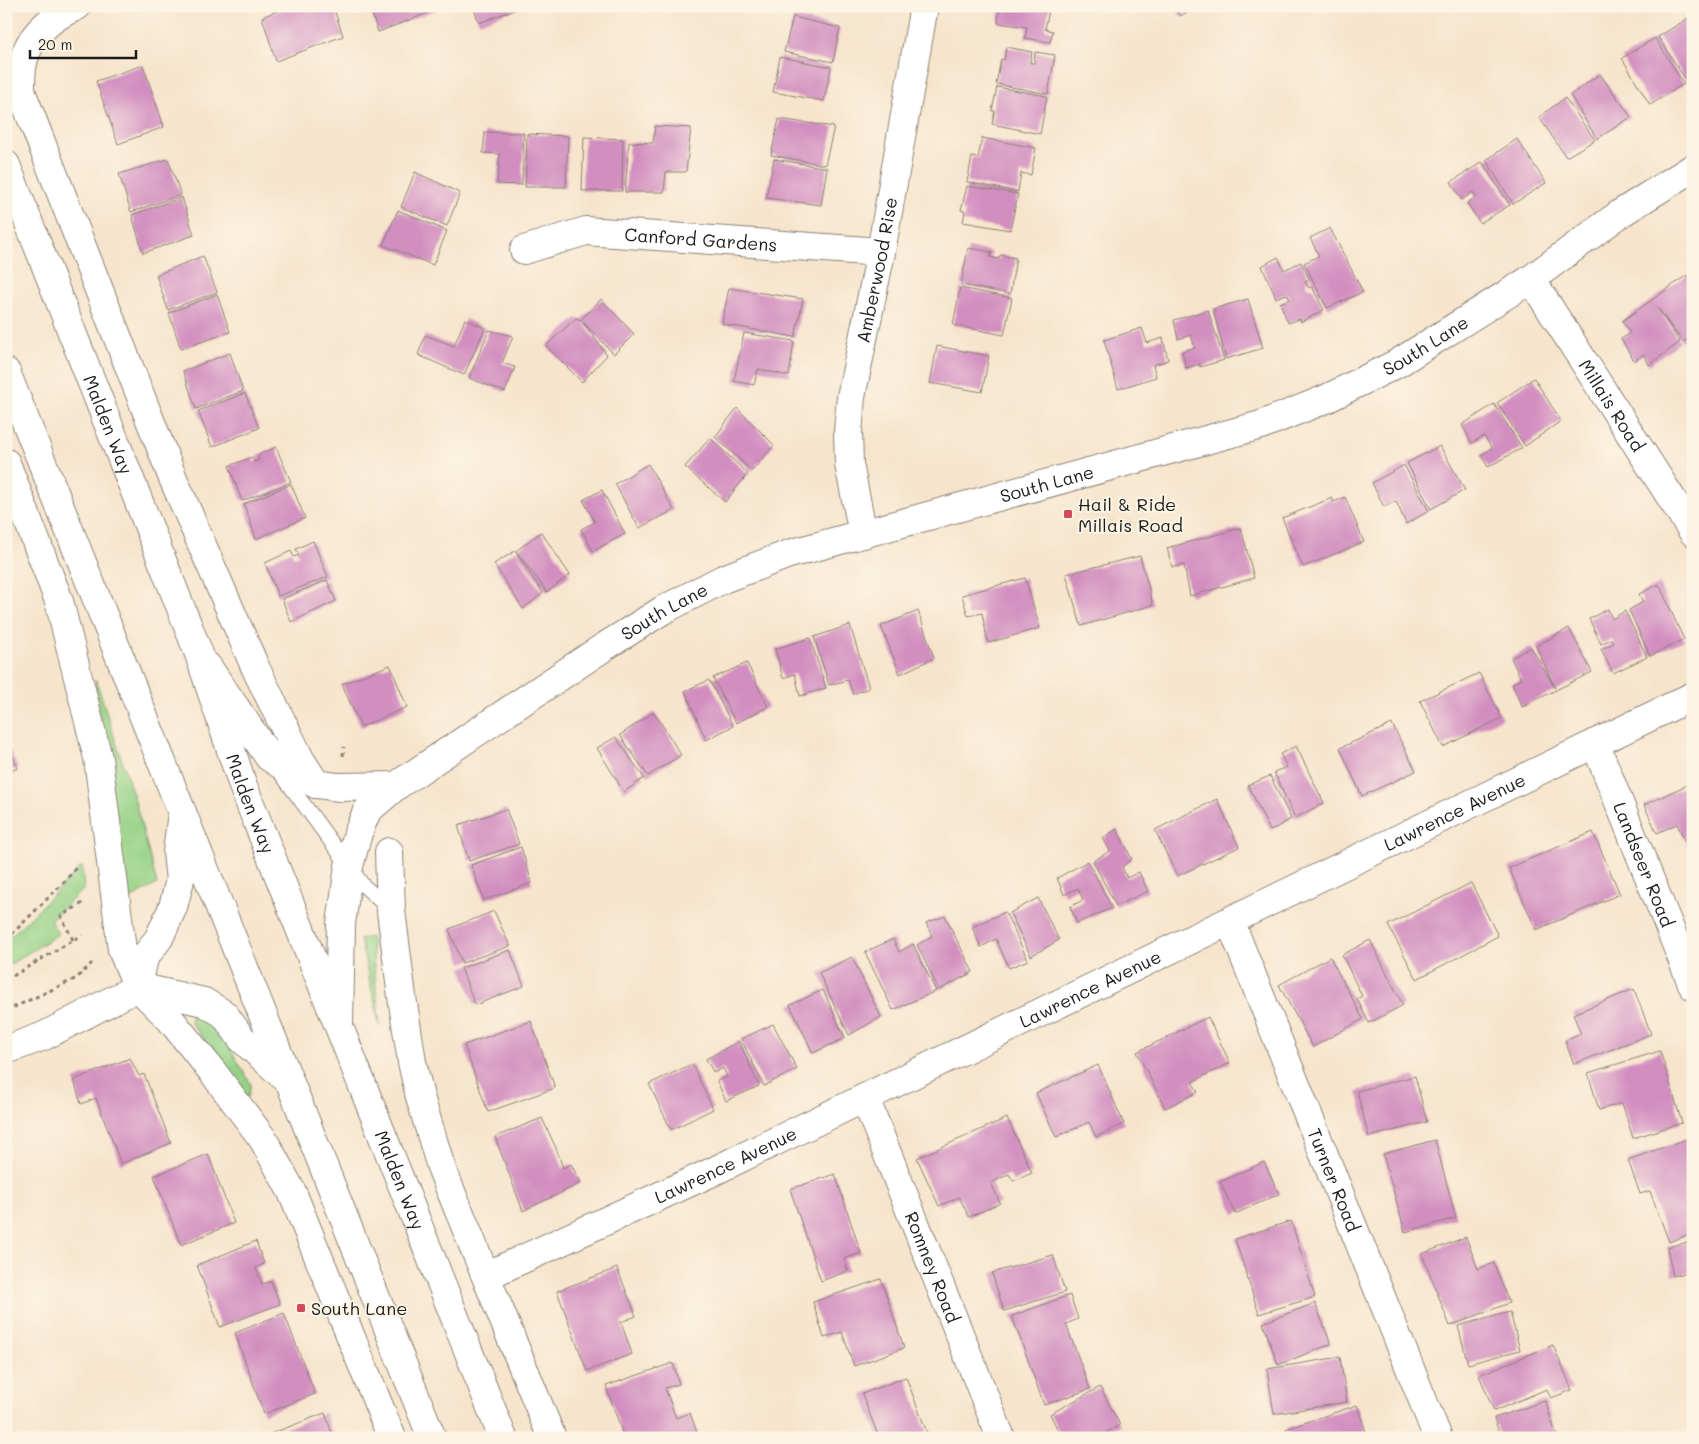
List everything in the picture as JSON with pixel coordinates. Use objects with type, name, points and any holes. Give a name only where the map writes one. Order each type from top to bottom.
[{"type":"main road","points":[[77,6],[69,9],[45,26],[30,42],[22,67],[21,91],[172,476],[246,646],[300,759],[316,784]]},
{"type":"main road","name":"Amberwood Rise","points":[[863,534],[849,464],[848,432],[851,397],[881,252],[924,6]]},
{"type":"main road","name":"Malden Way","points":[[6,165],[199,654],[243,786],[503,1438]]},
{"type":"main road","name":"South Lane","points":[[339,1024],[341,924],[349,866],[358,833],[367,811],[396,786],[604,647],[663,610],[723,579],[788,554],[1261,425],[1326,399],[1398,363],[1531,279],[1621,213],[1693,168]]},
{"type":"main road","name":"Canford Gardens","points":[[524,250],[586,231],[881,252]]},
{"type":"main road","name":"Millais Road","points":[[1531,279],[1693,532]]},
{"type":"main road","points":[[6,372],[432,1438]]},
{"type":"main road","points":[[6,463],[60,600],[98,758],[122,950],[138,987],[170,1019],[263,1139],[292,1192],[392,1438]]},
{"type":"main road","points":[[199,654],[269,757],[316,784],[338,787],[396,786]]},
{"type":"main road","name":"Lawrence Avenue","points":[[486,1276],[712,1172],[1693,696]]},
{"type":"main road","name":"Landseer Road","points":[[1596,743],[1693,986]]},
{"type":"main road","points":[[138,987],[144,958],[159,938],[173,907],[180,880],[177,853],[182,812]]},
{"type":"main road","points":[[388,852],[391,911],[402,997],[412,1062],[420,1096],[441,1167],[552,1438]]},
{"type":"main road","name":"Turner Road","points":[[1230,921],[1438,1438]]},
{"type":"main road","points":[[6,1050],[44,1036],[138,987],[204,1002],[224,1014],[242,1039],[289,1081]]},
{"type":"main road","name":"Romney Road","points":[[865,1098],[1001,1438]]},
{"type":"lane","points":[[269,757],[362,884],[391,911]]},
{"type":"path","points":[[6,940],[67,879],[90,851],[107,842]]},
{"type":"path","points":[[73,940],[61,916],[79,906]]},
{"type":"path","points":[[6,980],[82,935]]},
{"type":"path","points":[[6,1011],[76,978],[93,963],[96,956]]},
{"type":"green space","points":[[96,680],[135,801],[157,884],[127,901],[95,683]]},
{"type":"green space","points":[[82,866],[84,889],[50,920],[58,934],[6,967],[6,941]]},
{"type":"green space","points":[[371,937],[380,1027],[360,939]]},
{"type":"green space","points":[[199,1015],[216,1025],[251,1084],[248,1097],[191,1023],[190,1016]]},
{"type":"building","points":[[289,6],[333,6],[343,36],[276,61],[262,17]]},
{"type":"building","points":[[369,6],[440,6],[441,8],[378,32]]},
{"type":"building","points":[[473,6],[524,6],[479,23]]},
{"type":"building","points":[[997,6],[1050,6],[1045,29],[1053,31],[1050,42],[1025,38],[1027,27],[998,23],[999,10]]},
{"type":"building","points":[[1176,6],[1199,6],[1180,16]]},
{"type":"building","points":[[793,17],[840,28],[833,62],[784,52]]},
{"type":"building","points":[[1690,17],[1693,21],[1693,75],[1686,80],[1658,37]]},
{"type":"building","points":[[1655,38],[1684,84],[1650,105],[1622,58]]},
{"type":"building","points":[[1006,47],[1032,52],[1030,63],[1034,63],[1035,52],[1055,55],[1048,94],[996,84],[1001,59],[1004,60]]},
{"type":"building","points":[[780,57],[831,67],[824,101],[773,92]]},
{"type":"building","points":[[143,65],[164,127],[118,144],[96,81]]},
{"type":"building","points":[[1600,74],[1631,117],[1597,139],[1570,95]]},
{"type":"building","points":[[997,87],[1047,96],[1040,134],[992,124],[995,111],[992,111]]},
{"type":"building","points":[[1565,98],[1595,140],[1566,157],[1539,117]]},
{"type":"building","points":[[779,119],[834,127],[825,165],[771,155]]},
{"type":"building","points":[[655,126],[691,128],[686,172],[666,172],[664,192],[625,192],[629,142],[653,143]]},
{"type":"building","points":[[485,132],[524,133],[522,185],[497,184],[500,154],[483,153]]},
{"type":"building","points":[[527,134],[568,136],[566,187],[525,187]]},
{"type":"building","points":[[584,137],[623,139],[622,191],[582,191]]},
{"type":"building","points":[[982,138],[1036,148],[1031,175],[1021,173],[1018,192],[967,182],[972,157],[978,158]]},
{"type":"building","points":[[1517,139],[1546,183],[1513,204],[1486,160]]},
{"type":"building","points":[[168,159],[181,195],[131,212],[119,174]]},
{"type":"building","points":[[774,159],[827,168],[821,205],[766,198]]},
{"type":"building","points":[[1482,162],[1510,205],[1480,223],[1467,203],[1476,197],[1473,192],[1462,200],[1451,182]]},
{"type":"building","points":[[415,172],[460,193],[447,226],[401,207]]},
{"type":"building","points":[[967,186],[1018,194],[1010,230],[963,222],[965,211],[961,210]]},
{"type":"building","points":[[182,197],[194,235],[143,253],[132,215]]},
{"type":"building","points":[[398,210],[447,231],[433,265],[383,245]]},
{"type":"building","points":[[1330,228],[1363,292],[1327,308],[1304,263],[1319,256],[1310,238]]},
{"type":"building","points":[[968,248],[992,252],[990,257],[999,259],[1000,255],[1016,258],[1010,294],[961,285]]},
{"type":"building","points":[[203,256],[217,292],[168,310],[156,275]]},
{"type":"building","points":[[1278,257],[1284,270],[1301,262],[1310,280],[1305,282],[1309,288],[1312,287],[1324,310],[1301,322],[1300,319],[1288,323],[1280,303],[1290,299],[1287,294],[1276,298],[1262,266]]},
{"type":"building","points":[[1687,275],[1693,284],[1693,336],[1683,342],[1656,306],[1680,342],[1649,365],[1644,354],[1634,361],[1621,339],[1630,333],[1622,321]]},
{"type":"building","points":[[729,288],[803,299],[795,337],[722,324]]},
{"type":"building","points":[[960,288],[1012,298],[1004,335],[953,325]]},
{"type":"building","points":[[217,294],[230,332],[181,349],[169,313]]},
{"type":"building","points":[[601,299],[634,334],[614,354],[582,321],[607,355],[582,382],[546,346],[576,318],[581,320]]},
{"type":"building","points":[[1248,299],[1263,348],[1226,359],[1213,309]]},
{"type":"building","points":[[1208,310],[1224,360],[1200,367],[1200,364],[1186,368],[1182,351],[1195,348],[1191,335],[1178,339],[1174,320]]},
{"type":"building","points":[[465,319],[485,328],[464,375],[418,355],[425,335],[454,346]]},
{"type":"building","points":[[1142,328],[1147,343],[1163,338],[1168,360],[1153,365],[1156,377],[1118,389],[1104,340]]},
{"type":"building","points":[[489,330],[513,336],[502,363],[515,367],[505,392],[469,378]]},
{"type":"building","points":[[744,333],[794,341],[789,376],[758,369],[754,385],[734,381]]},
{"type":"building","points":[[937,346],[989,356],[982,392],[930,383]]},
{"type":"building","points":[[230,353],[243,391],[196,409],[183,371]]},
{"type":"building","points":[[1534,378],[1561,421],[1525,446],[1497,403]]},
{"type":"building","points":[[245,393],[259,428],[212,447],[198,411]]},
{"type":"building","points":[[1494,404],[1522,448],[1488,467],[1481,455],[1492,448],[1484,436],[1472,443],[1462,425]]},
{"type":"building","points":[[737,408],[774,445],[752,471],[715,437]]},
{"type":"building","points":[[710,438],[748,474],[725,502],[685,467]]},
{"type":"building","points":[[1440,446],[1465,490],[1431,509],[1407,463]]},
{"type":"building","points":[[276,447],[291,482],[242,501],[229,466],[252,457],[254,462],[259,460],[258,455]]},
{"type":"building","points":[[648,464],[674,510],[639,528],[615,484]]},
{"type":"building","points":[[1404,465],[1429,511],[1406,524],[1396,501],[1384,507],[1372,483]]},
{"type":"building","points":[[291,484],[305,518],[256,539],[244,504]]},
{"type":"building","points":[[602,490],[625,534],[593,551],[581,529],[595,522],[583,500]]},
{"type":"building","points":[[1345,497],[1364,542],[1303,567],[1282,518],[1332,498],[1334,502]]},
{"type":"building","points":[[1241,528],[1254,578],[1190,596],[1184,565],[1172,567],[1167,548]]},
{"type":"building","points":[[541,532],[570,575],[547,592],[516,551]]},
{"type":"building","points":[[313,541],[328,577],[278,596],[265,563],[291,551],[294,557],[299,555],[296,549]]},
{"type":"building","points":[[515,551],[543,593],[523,609],[494,564]]},
{"type":"building","points":[[1140,556],[1153,605],[1081,626],[1066,574]]},
{"type":"building","points":[[1025,578],[1040,628],[988,643],[982,613],[968,616],[962,595]]},
{"type":"building","points":[[327,580],[336,601],[291,622],[282,599]]},
{"type":"building","points":[[1659,584],[1684,640],[1650,656],[1629,610],[1643,602],[1639,594]]},
{"type":"building","points":[[1608,609],[1612,619],[1625,611],[1647,657],[1613,673],[1601,649],[1614,643],[1611,639],[1601,644],[1589,619]]},
{"type":"building","points":[[918,611],[934,658],[900,674],[881,626]]},
{"type":"building","points":[[850,625],[869,688],[853,694],[848,680],[829,685],[814,637]]},
{"type":"building","points":[[1569,628],[1592,672],[1522,707],[1512,684],[1521,679],[1511,658],[1531,647],[1555,688],[1536,646]]},
{"type":"building","points":[[810,638],[826,688],[800,696],[795,674],[783,678],[775,649]]},
{"type":"building","points":[[747,663],[768,707],[736,723],[713,678]]},
{"type":"building","points":[[390,665],[407,707],[361,727],[342,684]]},
{"type":"building","points":[[1479,673],[1502,718],[1443,747],[1420,701]]},
{"type":"building","points":[[709,680],[733,726],[706,740],[685,691]]},
{"type":"building","points":[[654,712],[681,755],[648,776],[620,735]]},
{"type":"building","points":[[1392,724],[1416,771],[1362,796],[1340,748]]},
{"type":"building","points":[[616,737],[644,778],[624,792],[597,748]]},
{"type":"building","points":[[6,742],[18,768],[6,773]]},
{"type":"building","points":[[1296,746],[1324,803],[1295,818],[1274,772],[1287,767],[1280,754]]},
{"type":"building","points":[[1270,776],[1291,819],[1270,831],[1248,785]]},
{"type":"building","points":[[1693,782],[1693,858],[1677,824],[1657,833],[1644,805]]},
{"type":"building","points":[[1217,799],[1239,847],[1177,876],[1155,830]]},
{"type":"building","points":[[506,809],[519,844],[469,861],[458,825]]},
{"type":"building","points":[[1117,829],[1132,859],[1122,867],[1127,878],[1139,872],[1148,891],[1116,906],[1093,861],[1110,851],[1103,838]]},
{"type":"building","points":[[1593,832],[1620,894],[1536,930],[1509,868]]},
{"type":"building","points":[[521,847],[532,883],[484,900],[471,865]]},
{"type":"building","points":[[1088,861],[1112,908],[1077,923],[1070,907],[1083,900],[1078,888],[1064,895],[1057,878]]},
{"type":"building","points":[[1471,883],[1498,936],[1417,979],[1388,925]]},
{"type":"building","points":[[1038,898],[1059,940],[1031,956],[1010,913]]},
{"type":"building","points":[[494,911],[510,946],[462,963],[449,929]]},
{"type":"building","points":[[1005,912],[1028,960],[1009,968],[996,939],[981,947],[972,927]]},
{"type":"building","points":[[945,916],[973,972],[939,990],[917,945],[932,936],[926,923]]},
{"type":"building","points":[[893,939],[899,952],[913,944],[936,991],[893,1010],[865,952]]},
{"type":"building","points":[[1370,940],[1403,1005],[1369,1023],[1357,999],[1362,996],[1342,955]]},
{"type":"building","points":[[510,950],[524,986],[475,1005],[461,968]]},
{"type":"building","points":[[852,957],[881,1017],[849,1035],[819,973]]},
{"type":"building","points":[[1330,957],[1363,1019],[1313,1047],[1279,985]]},
{"type":"building","points":[[1634,989],[1651,1034],[1574,1064],[1565,1041],[1581,1034],[1573,1014]]},
{"type":"building","points":[[823,990],[845,1038],[813,1053],[790,1005]]},
{"type":"building","points":[[1208,1017],[1230,1063],[1192,1082],[1198,1092],[1165,1108],[1137,1052]]},
{"type":"building","points":[[531,1021],[555,1088],[488,1112],[464,1045]]},
{"type":"building","points":[[773,1024],[797,1069],[764,1086],[741,1039]]},
{"type":"building","points":[[739,1041],[759,1086],[726,1101],[717,1081],[727,1077],[723,1068],[714,1073],[706,1059]]},
{"type":"building","points":[[1660,1051],[1682,1123],[1633,1138],[1622,1103],[1599,1110],[1588,1073]]},
{"type":"building","points":[[130,1058],[139,1076],[144,1074],[171,1143],[121,1164],[96,1098],[81,1104],[74,1080]]},
{"type":"building","points":[[692,1064],[713,1109],[671,1130],[649,1084]]},
{"type":"building","points":[[1098,1065],[1124,1124],[1096,1137],[1089,1122],[1056,1137],[1036,1093]]},
{"type":"building","points":[[1415,1076],[1427,1122],[1369,1137],[1357,1091]]},
{"type":"building","points":[[542,1118],[563,1168],[571,1164],[581,1183],[523,1211],[495,1137]]},
{"type":"building","points":[[1007,1118],[1032,1173],[1013,1181],[1009,1174],[991,1183],[1000,1203],[969,1217],[959,1197],[939,1206],[917,1158]]},
{"type":"building","points":[[1692,1137],[1693,1233],[1669,1242],[1650,1191],[1640,1194],[1628,1160]]},
{"type":"building","points":[[1435,1140],[1456,1218],[1405,1232],[1383,1154]]},
{"type":"building","points":[[208,1154],[234,1223],[181,1245],[154,1176]]},
{"type":"building","points":[[1264,1162],[1279,1194],[1235,1214],[1220,1182]]},
{"type":"building","points":[[835,1174],[861,1253],[844,1259],[848,1271],[821,1281],[790,1189]]},
{"type":"building","points":[[1291,1221],[1315,1297],[1259,1314],[1235,1239]]},
{"type":"building","points":[[1466,1237],[1478,1269],[1494,1263],[1509,1303],[1450,1326],[1422,1254]]},
{"type":"building","points":[[256,1241],[264,1264],[256,1268],[262,1284],[271,1281],[280,1304],[220,1327],[197,1265]]},
{"type":"building","points":[[1693,1241],[1693,1271],[1673,1276],[1667,1247]]},
{"type":"building","points":[[1053,1255],[1065,1292],[1004,1311],[992,1273]]},
{"type":"building","points":[[617,1268],[636,1316],[621,1322],[632,1354],[587,1371],[557,1291]]},
{"type":"building","points":[[881,1279],[904,1348],[854,1366],[842,1332],[824,1338],[813,1302]]},
{"type":"building","points":[[1070,1295],[1078,1319],[1066,1324],[1090,1389],[1044,1405],[1012,1316]]},
{"type":"building","points":[[1315,1303],[1331,1344],[1278,1365],[1263,1323]]},
{"type":"building","points":[[1510,1312],[1520,1350],[1468,1364],[1458,1326]]},
{"type":"building","points":[[284,1313],[315,1394],[264,1414],[235,1333]]},
{"type":"building","points":[[1553,1345],[1572,1390],[1551,1398],[1547,1389],[1494,1411],[1479,1375]]},
{"type":"building","points":[[1340,1357],[1347,1402],[1274,1414],[1267,1369]]},
{"type":"building","points":[[673,1363],[679,1384],[665,1388],[676,1418],[690,1413],[698,1435],[689,1438],[624,1438],[606,1386]]},
{"type":"building","points":[[906,1377],[929,1438],[879,1438],[862,1394]]},
{"type":"building","points":[[1100,1387],[1120,1425],[1096,1438],[1062,1438],[1050,1414]]},
{"type":"building","points":[[1545,1401],[1557,1437],[1501,1438],[1494,1418]]},
{"type":"building","points":[[1357,1405],[1368,1438],[1289,1438],[1286,1429]]},
{"type":"building","points":[[325,1413],[333,1436],[329,1438],[266,1438],[265,1436]]},
{"type":"building","points":[[743,1434],[744,1438],[732,1438],[732,1437]]},
{"type":"place","name":"Hail & Ride Millais Road","points":[[1068,514]]},
{"type":"place","name":"South Lane","points":[[301,1308]]}]
